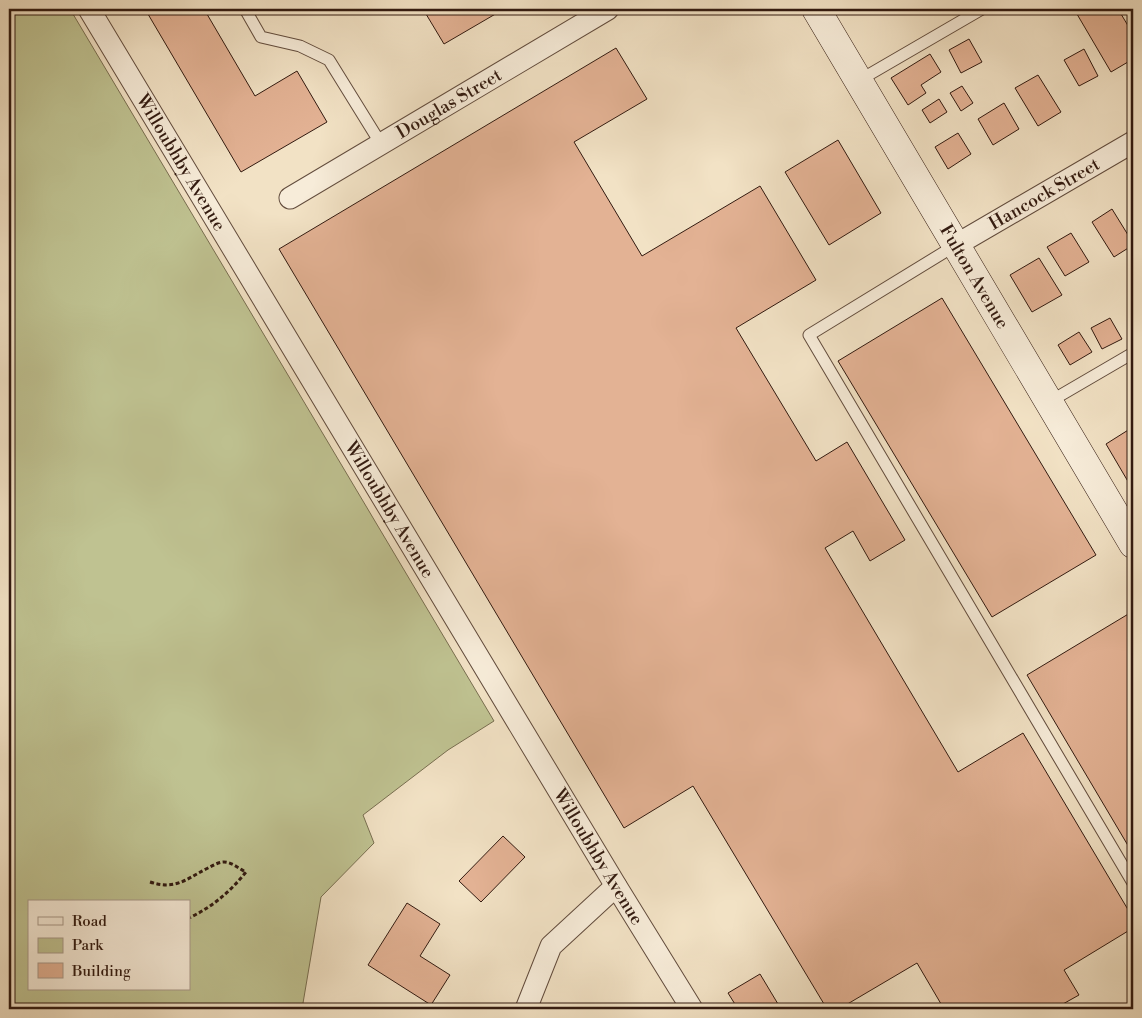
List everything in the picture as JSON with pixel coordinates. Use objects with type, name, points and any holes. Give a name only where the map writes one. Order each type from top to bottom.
[{"type":"street","name":"Willoubhby Avenue","points":[[89,9],[616,886],[692,1009]]},
{"type":"street","name":"Douglas Street","points":[[290,198],[606,9]]},
{"type":"street","name":"Fulton Avenue","points":[[816,9],[1133,544]]},
{"type":"street","name":"Hancock Street","points":[[956,246],[1133,142]]},
{"type":"street","points":[[526,1009],[551,946],[616,886]]},
{"type":"lane","points":[[245,9],[261,37],[300,46],[329,60],[381,144]]},
{"type":"lane","points":[[858,81],[982,9]]},
{"type":"lane","points":[[956,246],[809,336],[1133,884]]},
{"type":"lane","points":[[1049,402],[1133,353]]},
{"type":"path","points":[[150,882],[169,886],[224,862],[231,863],[246,872],[233,888],[215,903],[190,917]]},
{"type":"green space","points":[[9,9],[70,9],[494,721],[448,750],[363,815],[374,843],[321,897],[302,1009],[9,1009]]},
{"type":"building","points":[[145,9],[204,9],[255,96],[297,71],[327,122],[241,172]]},
{"type":"building","points":[[423,9],[504,9],[444,44]]},
{"type":"building","points":[[1074,9],[1118,9],[1133,34],[1133,59],[1111,72]]},
{"type":"building","points":[[969,39],[982,62],[961,73],[949,50]]},
{"type":"building","points":[[616,48],[647,99],[574,142],[642,256],[760,186],[816,280],[736,328],[816,461],[847,442],[905,540],[870,561],[853,531],[825,548],[958,772],[1023,733],[1133,918],[1133,928],[1064,970],[1079,995],[1054,1009],[944,1009],[917,963],[839,1009],[827,1009],[693,786],[624,828],[279,249]]},
{"type":"building","points":[[1084,49],[1098,76],[1079,86],[1064,60]]},
{"type":"building","points":[[930,54],[941,72],[921,85],[926,93],[908,105],[891,78]]},
{"type":"building","points":[[1038,75],[1061,112],[1038,126],[1015,88]]},
{"type":"building","points":[[962,86],[973,103],[961,111],[950,93]]},
{"type":"building","points":[[939,99],[947,112],[930,123],[922,110]]},
{"type":"building","points":[[1004,103],[1019,129],[993,145],[978,119]]},
{"type":"building","points":[[958,133],[971,154],[948,169],[935,147]]},
{"type":"building","points":[[838,140],[881,213],[829,245],[785,172]]},
{"type":"building","points":[[1112,209],[1133,243],[1133,245],[1114,257],[1092,222]]},
{"type":"building","points":[[1071,233],[1089,262],[1065,276],[1047,247]]},
{"type":"building","points":[[1039,258],[1062,295],[1032,312],[1010,275]]},
{"type":"building","points":[[942,298],[1096,555],[992,617],[838,361]]},
{"type":"building","points":[[1110,318],[1122,339],[1102,349],[1091,328]]},
{"type":"building","points":[[1079,332],[1092,352],[1070,365],[1058,345]]},
{"type":"building","points":[[1133,427],[1133,490],[1106,444]]},
{"type":"building","points":[[1130,613],[1133,619],[1133,854],[1027,675]]},
{"type":"building","points":[[503,836],[525,857],[481,902],[459,881]]},
{"type":"building","points":[[407,903],[440,924],[420,956],[450,975],[431,1005],[368,965]]},
{"type":"building","points":[[760,974],[781,1009],[738,1009],[728,993]]}]
